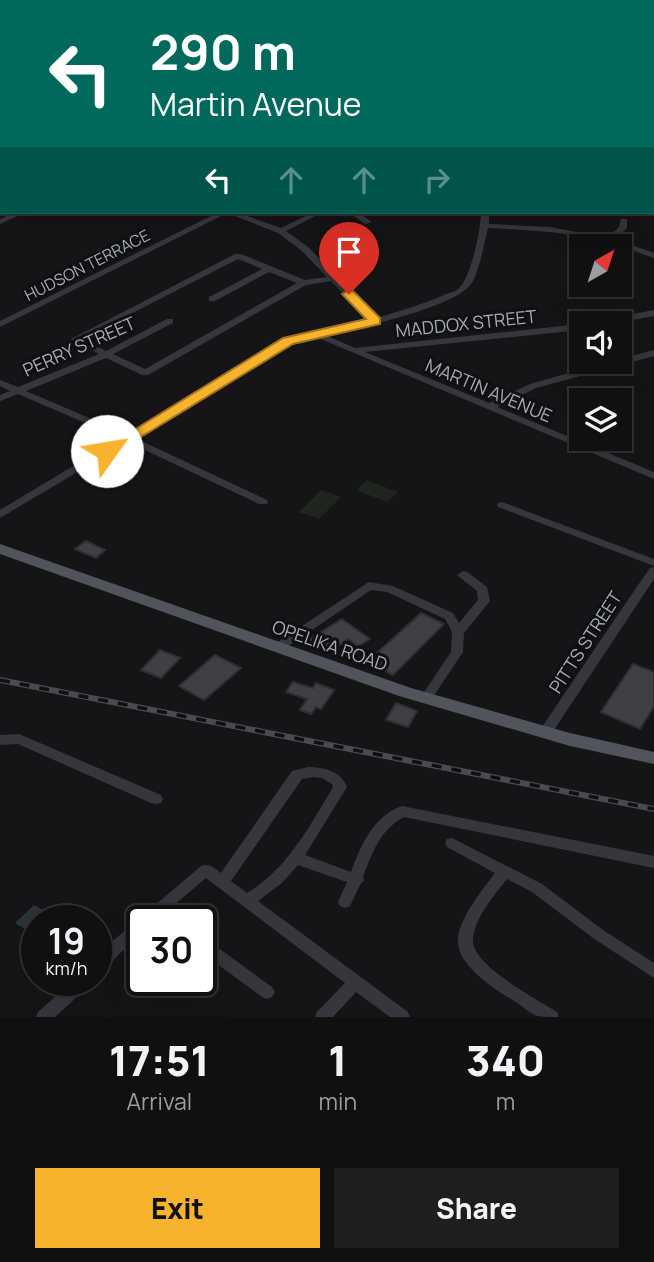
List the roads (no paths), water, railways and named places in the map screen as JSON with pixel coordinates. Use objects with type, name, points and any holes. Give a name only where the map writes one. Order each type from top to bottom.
[{"type":"main road","name":"OPELIKA ROAD","points":[[0,550],[277,648],[426,697],[545,733],[654,758]]},
{"type":"street","points":[[0,222],[18,214]]},
{"type":"street","name":"HUDSON TERRACE","points":[[0,324],[220,214]]},
{"type":"street","points":[[235,214],[281,231],[305,250],[375,321]]},
{"type":"street","points":[[281,231],[314,214]]},
{"type":"street","points":[[355,214],[368,222]]},
{"type":"street","points":[[0,515],[274,348],[297,337],[375,321],[426,306],[461,291],[469,281],[485,226],[485,214]]},
{"type":"street","points":[[616,234],[623,228],[624,221]]},
{"type":"street","points":[[485,226],[586,234]]},
{"type":"street","points":[[632,247],[654,256]]},
{"type":"street","points":[[304,283],[237,256],[75,339],[145,373],[304,283],[334,278]]},
{"type":"street","points":[[212,299],[268,269]]},
{"type":"street","points":[[632,317],[654,313]]},
{"type":"street","name":"PERRY STREET","points":[[0,398],[107,354],[170,321]]},
{"type":"street","name":"MADDOX STREET","points":[[354,350],[569,328]]},
{"type":"street","name":"MARTIN AVENUE","points":[[313,333],[654,476]]},
{"type":"street","points":[[632,359],[654,353]]},
{"type":"street","points":[[489,407],[533,386],[576,374]]},
{"type":"street","points":[[0,383],[128,438],[263,502]]},
{"type":"street","points":[[502,505],[654,563]]},
{"type":"street","name":"PITTS STREET","points":[[545,733],[570,700],[627,608],[654,571]]},
{"type":"street","points":[[458,632],[484,601],[483,590],[463,575]]},
{"type":"street","points":[[277,648],[369,586],[389,589],[449,616],[458,632],[457,652],[426,697]]},
{"type":"street","points":[[0,740],[19,739],[156,799]]},
{"type":"street","points":[[223,882],[297,775],[310,771],[326,774],[338,781],[340,787],[287,873],[265,891],[248,900]]},
{"type":"street","points":[[345,902],[357,880],[376,831],[388,817],[402,811],[654,862]]},
{"type":"street","points":[[453,843],[537,888],[598,934],[654,971]]},
{"type":"street","points":[[296,858],[357,880]]},
{"type":"street","points":[[165,905],[206,870],[402,1017]]},
{"type":"street","points":[[505,870],[486,896],[468,931],[465,944],[471,958],[483,970],[551,1017]]},
{"type":"street","points":[[112,951],[126,939]]},
{"type":"street","points":[[217,955],[267,992]]},
{"type":"street","points":[[323,1017],[355,982]]},
{"type":"street","points":[[44,1017],[67,996]]},
{"type":"railway","points":[[0,680],[654,809]]}]
